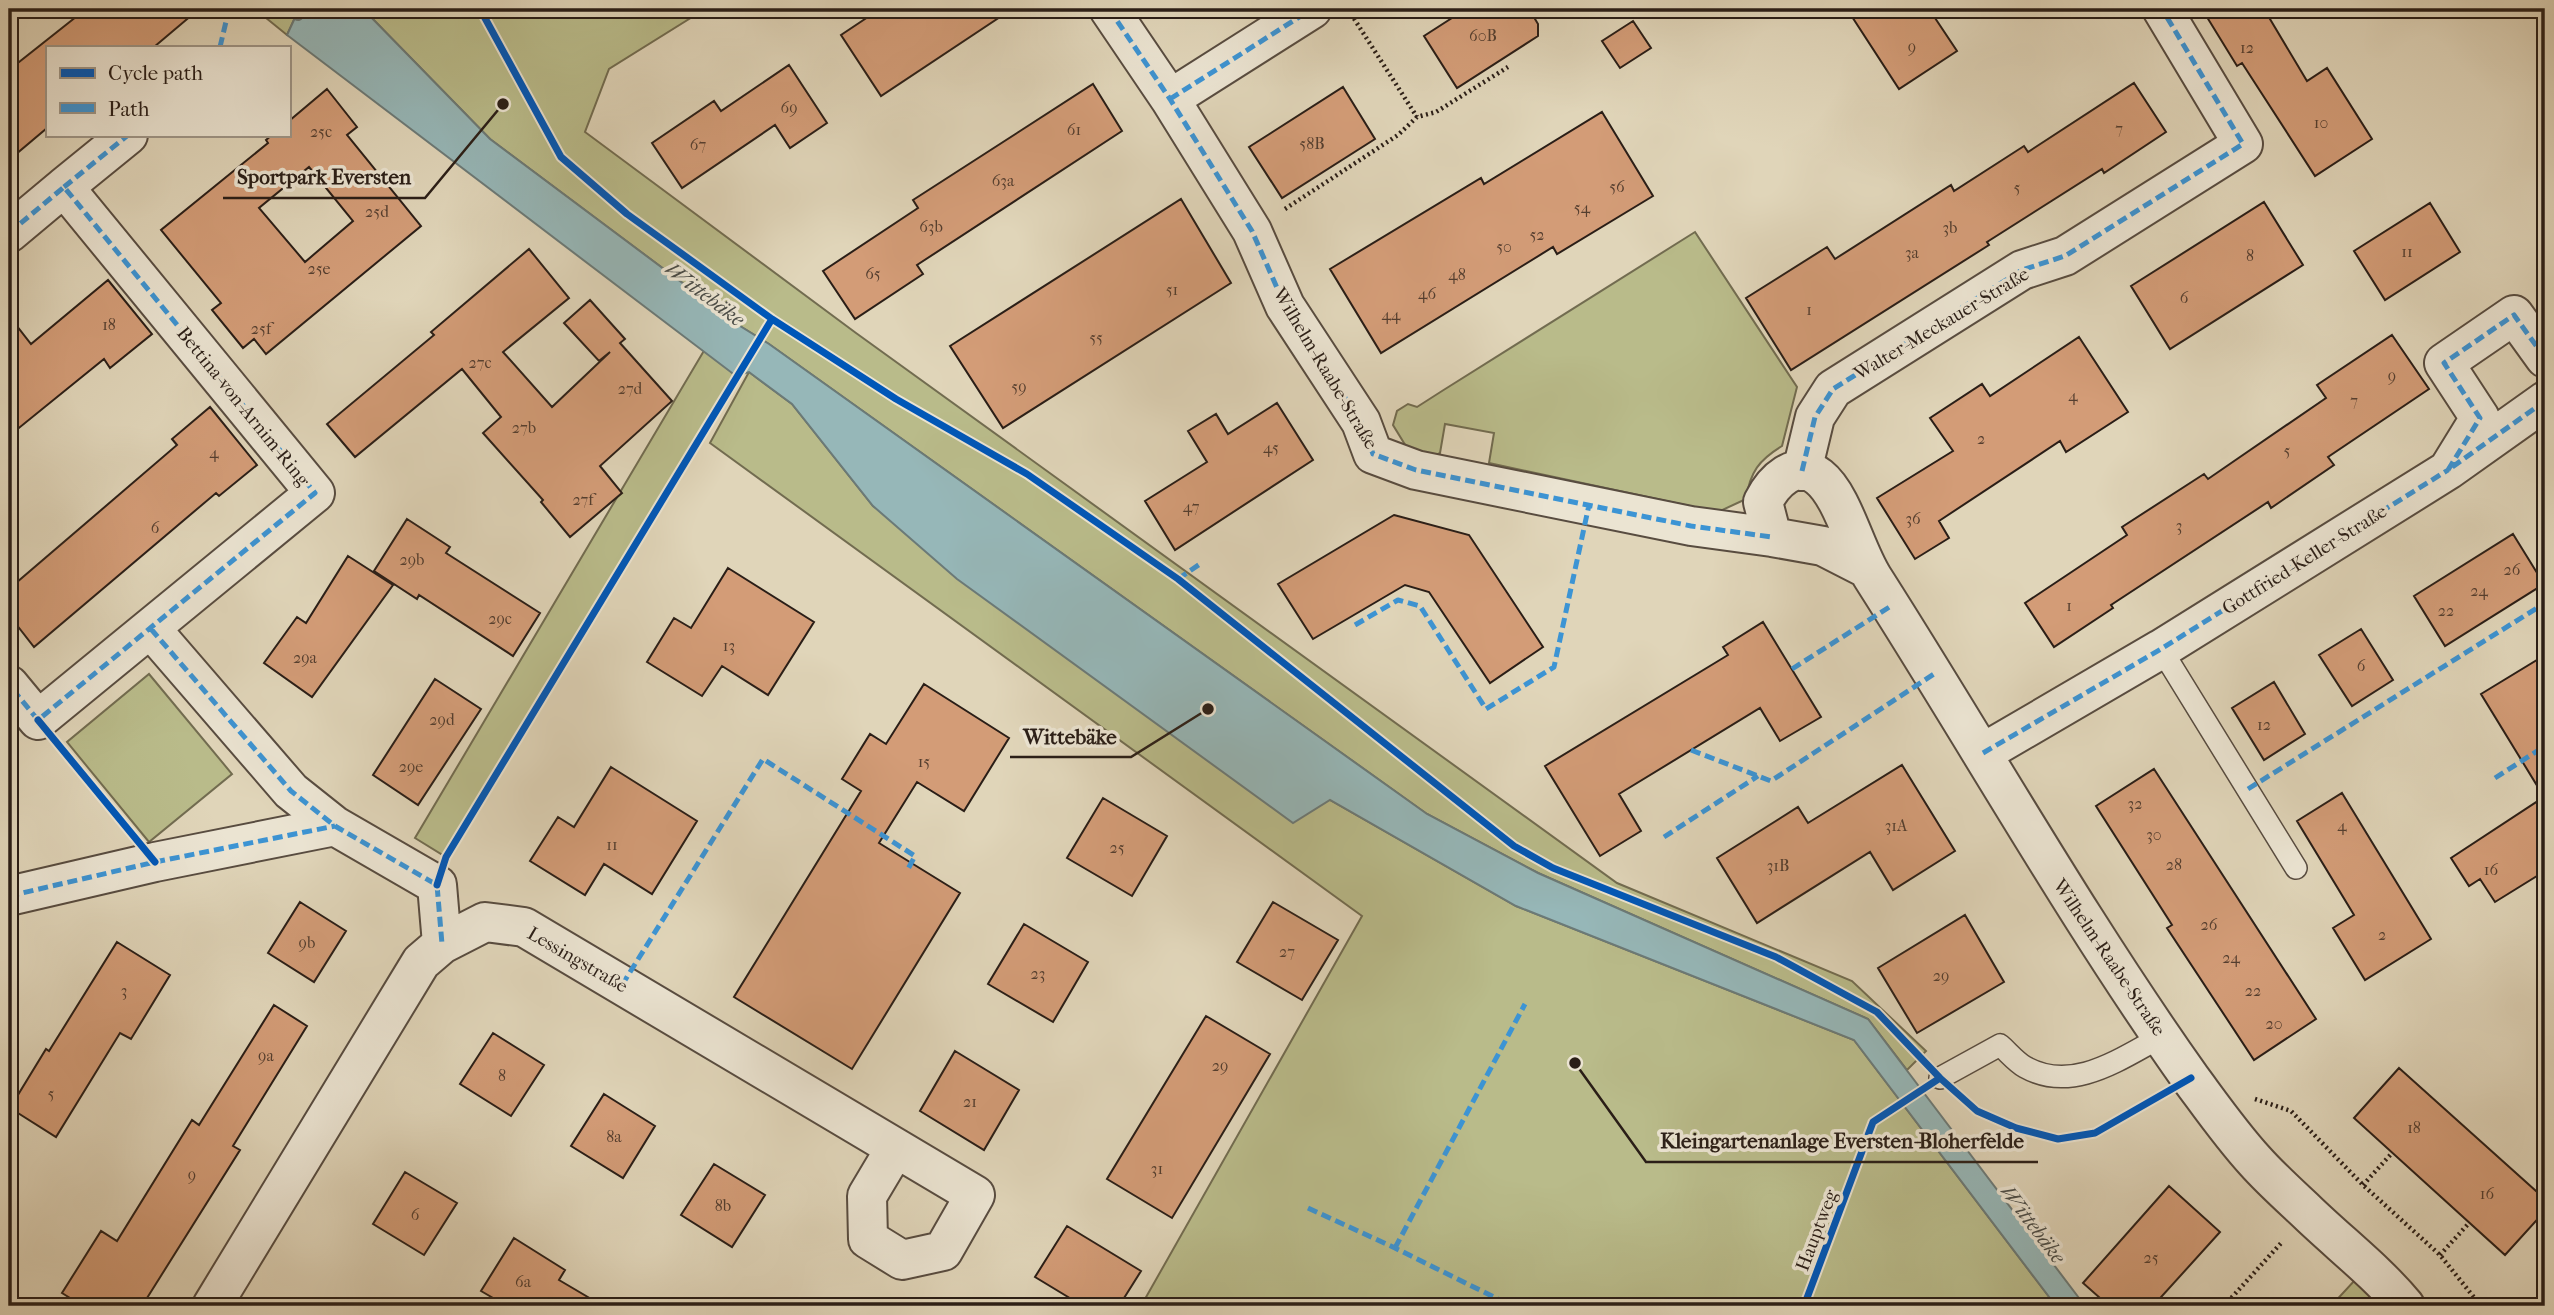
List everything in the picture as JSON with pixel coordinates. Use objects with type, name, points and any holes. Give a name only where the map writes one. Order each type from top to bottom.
[{"type":"street","name":"Wilhelm-Raabe-Straße","points":[[1109,9],[1170,99],[1252,231],[1285,306],[1361,422],[1373,454],[1416,470],[1691,526],[1823,546],[1866,568]]},
{"type":"street","points":[[1170,99],[1312,9]]},
{"type":"street","name":"Walter-Meckauer-Straße","points":[[1802,471],[1815,417],[1833,389],[2022,270],[2065,256],[2243,144],[2162,9]]},
{"type":"street","points":[[9,233],[127,136]]},
{"type":"street","name":"Bettina-von-Arnim-Ring","points":[[9,685],[38,720],[315,493],[64,187]]},
{"type":"street","name":"Gottfried-Keller-Straße","points":[[2448,470],[2480,418],[2444,363],[2514,315],[2545,358]]},
{"type":"street","name":"Gottfried-Keller-Straße","points":[[1983,753],[2161,649],[2448,470],[2545,401]]},
{"type":"street","name":"Wilhelm-Raabe-Straße","points":[[1802,471],[1818,476],[1834,495],[1866,568],[1983,753],[2062,885],[2191,1078],[2254,1160],[2405,1306]]},
{"type":"street","points":[[1772,537],[1763,502],[1770,487],[1782,475],[1802,471]]},
{"type":"street","points":[[151,629],[291,791],[335,826],[437,885],[442,944]]},
{"type":"street","points":[[9,896],[155,862],[335,826]]},
{"type":"street","name":"Lessingstraße","points":[[212,1306],[421,962],[442,944],[485,922],[524,927],[895,1149]]},
{"type":"lane","points":[[2161,649],[2296,868]]},
{"type":"lane","points":[[1940,1078],[2000,1045],[2025,1067],[2049,1075],[2074,1077],[2103,1068],[2163,1036]]},
{"type":"path","points":[[1348,9],[1416,117]]},
{"type":"path","points":[[1252,231],[1398,135],[1416,117],[1436,112],[1508,67]]},
{"type":"path","points":[[768,327],[772,318]]},
{"type":"path","points":[[2253,1098],[2291,1111],[2363,1185],[2440,1255],[2481,1306]]},
{"type":"path","points":[[2363,1185],[2392,1153]]},
{"type":"path","points":[[2224,1306],[2308,1213]]},
{"type":"path","points":[[2440,1255],[2469,1223]]},
{"type":"green space","points":[[255,9],[299,9],[287,35]]},
{"type":"green space","points":[[363,9],[705,9],[609,69],[585,132],[856,333],[1617,883],[1852,981],[1926,1051],[1907,1070],[1868,1019],[1538,873],[1427,814],[769,344],[740,326],[490,139]]},
{"type":"green space","points":[[1695,232],[1797,387],[1782,446],[1767,456],[1757,468],[1750,481],[1746,499],[1718,512],[1489,463],[1494,433],[1445,424],[1440,453],[1429,459],[1412,456],[1393,425],[1397,411],[1408,404],[1417,407]]},
{"type":"green space","points":[[705,349],[736,376],[446,857],[415,838]]},
{"type":"green space","points":[[749,372],[792,404],[873,506],[1330,800],[1516,906],[1854,1040],[2056,1306],[1141,1306],[1362,916],[710,443]]},
{"type":"green space","points":[[149,674],[232,774],[149,842],[67,742]]},
{"type":"green space","points":[[2367,1267],[2405,1306],[2331,1306]]},
{"type":"water","name":"Wittebäke","points":[[299,9],[363,9],[490,139],[740,326],[769,344],[1427,814],[1538,873],[1868,1019],[2085,1306],[2056,1306],[1854,1040],[1516,906],[1330,800],[1293,823],[957,579],[873,506],[792,404],[749,372],[736,376],[287,35]]},
{"type":"building","points":[[86,9],[199,9],[155,46],[46,46],[46,129],[9,160],[9,70]]},
{"type":"building","points":[[880,9],[1012,9],[881,96],[841,35]]},
{"type":"building","points":[[1466,9],[1529,9],[1538,24],[1538,36],[1457,88],[1424,36]]},
{"type":"building","points":[[1847,9],[1929,9],[1957,51],[1899,89]]},
{"type":"building","points":[[2202,9],[2264,9],[2307,81],[2327,68],[2372,139],[2315,176],[2242,63],[2237,66]]},
{"type":"building","points":[[1633,21],[1651,48],[1620,68],[1602,41]]},
{"type":"building","points":[[789,65],[827,123],[790,148],[775,125],[682,188],[652,143],[714,101],[721,111]]},
{"type":"building","points":[[2134,83],[2166,132],[2104,173],[2102,169],[1987,242],[1989,245],[1791,370],[1746,298],[1827,247],[1835,259],[1951,185],[1954,191],[2024,146],[2028,152]]},
{"type":"building","points":[[1093,84],[1122,131],[917,265],[923,274],[855,319],[823,271],[918,208],[913,200]]},
{"type":"building","points":[[1343,87],[1375,139],[1282,198],[1249,147]]},
{"type":"building","points":[[327,89],[357,127],[347,135],[421,226],[266,354],[254,339],[243,348],[212,310],[221,303],[161,230],[268,143],[266,140],[271,136],[290,136],[290,120]],"holes":[[[309,167],[353,221],[305,262],[259,208]]]},
{"type":"building","points":[[1602,112],[1653,196],[1557,254],[1553,247],[1381,353],[1330,269],[1481,178],[1484,184]]},
{"type":"building","points":[[1181,199],[1231,283],[1003,428],[950,346]]},
{"type":"building","points":[[2264,202],[2303,265],[2170,349],[2131,286]]},
{"type":"building","points":[[2430,203],[2460,252],[2385,300],[2354,251]]},
{"type":"building","points":[[529,249],[569,298],[503,352],[552,407],[610,352],[599,361],[564,323],[590,300],[625,339],[620,343],[672,401],[600,466],[622,493],[570,537],[541,502],[543,500],[483,433],[501,417],[462,369],[355,457],[327,424],[434,335],[431,332]]},
{"type":"building","points":[[108,280],[152,334],[110,368],[104,359],[9,436],[9,316],[31,344]]},
{"type":"building","points":[[2392,335],[2429,389],[2328,457],[2334,465],[2271,508],[2268,502],[2111,605],[2113,608],[2054,647],[2025,603],[2127,535],[2122,527],[2204,474],[2208,479],[2326,398],[2317,385]]},
{"type":"building","points":[[2079,337],[2128,412],[2066,452],[2060,441],[1939,521],[1949,538],[1915,559],[1877,498],[1953,451],[1930,418],[1982,384],[1990,396]]},
{"type":"building","points":[[1277,403],[1313,460],[1175,550],[1145,501],[1207,462],[1188,431],[1216,414],[1228,434]]},
{"type":"building","points":[[210,407],[257,465],[219,496],[216,493],[34,647],[9,615],[9,589],[177,445],[172,439]]},
{"type":"building","points":[[1394,515],[1469,535],[1543,647],[1490,683],[1429,592],[1405,585],[1313,639],[1278,584]]},
{"type":"building","points":[[407,519],[450,547],[446,553],[540,613],[513,656],[419,595],[417,599],[374,571]]},
{"type":"building","points":[[2513,534],[2544,584],[2445,646],[2414,596]]},
{"type":"building","points":[[348,556],[393,585],[312,697],[264,663],[297,617],[306,623]]},
{"type":"building","points":[[728,568],[814,622],[768,695],[722,666],[702,696],[647,662],[674,618],[691,628]]},
{"type":"building","points":[[1763,622],[1821,717],[1780,741],[1760,708],[1619,794],[1641,831],[1600,856],[1545,766],[1728,655],[1723,647]]},
{"type":"building","points":[[2361,629],[2393,680],[2352,706],[2319,655]]},
{"type":"building","points":[[2545,655],[2545,871],[2495,902],[2480,879],[2469,886],[2451,858],[2544,797],[2481,694]]},
{"type":"building","points":[[435,679],[481,709],[418,805],[373,775]]},
{"type":"building","points":[[2274,682],[2305,734],[2264,760],[2232,708]]},
{"type":"building","points":[[924,684],[1009,738],[964,811],[917,782],[879,843],[960,893],[852,1069],[734,997],[861,791],[842,779],[870,734],[886,744]]},
{"type":"building","points":[[1902,765],[1955,851],[1893,890],[1870,852],[1757,923],[1717,858],[1798,807],[1808,823]]},
{"type":"building","points":[[611,767],[697,821],[652,894],[604,864],[585,895],[530,861],[558,817],[574,827]]},
{"type":"building","points":[[2154,769],[2316,1019],[2254,1060],[2167,928],[2172,925],[2096,806]]},
{"type":"building","points":[[2342,793],[2431,939],[2365,980],[2333,928],[2354,915],[2297,821]]},
{"type":"building","points":[[1103,798],[1167,836],[1132,896],[1067,858]]},
{"type":"building","points":[[300,902],[346,931],[314,982],[268,953]]},
{"type":"building","points":[[1273,902],[1338,940],[1302,1000],[1237,962]]},
{"type":"building","points":[[1965,915],[2004,982],[1917,1033],[1878,968]]},
{"type":"building","points":[[1024,924],[1088,962],[1053,1022],[988,984]]},
{"type":"building","points":[[117,942],[170,975],[131,1039],[120,1033],[56,1137],[10,1108]]},
{"type":"building","points":[[274,1005],[307,1026],[233,1146],[240,1150],[142,1306],[83,1306],[62,1293],[101,1231],[117,1241],[192,1120],[199,1125]]},
{"type":"building","points":[[1206,1016],[1270,1054],[1172,1218],[1107,1179]]},
{"type":"building","points":[[493,1033],[544,1065],[511,1116],[460,1084]]},
{"type":"building","points":[[955,1051],[1019,1090],[984,1150],[920,1111]]},
{"type":"building","points":[[2399,1068],[2545,1199],[2545,1211],[2505,1255],[2354,1118]]},
{"type":"building","points":[[604,1094],[655,1126],[623,1178],[571,1146]]},
{"type":"building","points":[[714,1164],[765,1195],[732,1247],[681,1215]]},
{"type":"building","points":[[405,1172],[457,1203],[424,1255],[373,1224]]},
{"type":"building","points":[[2169,1186],[2220,1232],[2153,1306],[2109,1306],[2083,1283]]},
{"type":"building","points":[[1067,1226],[1141,1271],[1119,1306],[1083,1306],[1035,1277]]},
{"type":"building","points":[[514,1238],[565,1270],[559,1280],[603,1306],[507,1306],[481,1291]]},
{"type":"waterway","points":[[289,9],[298,15]]},
{"type":"marked path","points":[[220,46],[229,9]]},
{"type":"marked path","points":[[1109,9],[1170,99],[1252,231],[1285,306],[1361,422],[1373,454],[1416,470],[1691,526],[1772,537]]},
{"type":"marked path","points":[[1170,99],[1312,9]]},
{"type":"marked path","points":[[1802,471],[1815,417],[1833,389],[2022,270],[2065,256],[2243,144],[2162,9]]},
{"type":"marked path","points":[[64,187],[127,136]]},
{"type":"marked path","points":[[9,233],[64,187],[315,493],[38,720],[9,685]]},
{"type":"marked path","points":[[2545,358],[2514,315],[2444,363],[2480,418],[2448,470],[2545,401]]},
{"type":"marked path","points":[[1983,753],[2161,649],[2448,470]]},
{"type":"marked path","points":[[1355,625],[1398,600],[1420,606],[1486,709],[1554,667],[1589,505]]},
{"type":"marked path","points":[[1178,579],[1200,564]]},
{"type":"marked path","points":[[2248,789],[2545,603]]},
{"type":"marked path","points":[[1792,669],[1891,606]]},
{"type":"marked path","points":[[151,629],[291,791],[335,826],[437,885],[442,944]]},
{"type":"marked path","points":[[1691,750],[1771,781],[1934,674]]},
{"type":"marked path","points":[[2495,778],[2545,746]]},
{"type":"marked path","points":[[622,985],[763,759],[915,856],[908,869]]},
{"type":"marked path","points":[[1664,837],[1758,776]]},
{"type":"marked path","points":[[9,896],[155,862],[335,826]]},
{"type":"marked path","points":[[1395,1248],[1525,1004]]},
{"type":"marked path","points":[[1308,1208],[1512,1306]]},
{"type":"cycle path","points":[[480,9],[561,157],[627,214],[772,319],[896,399],[1027,474],[1178,579],[1514,846],[1553,868],[1776,957],[1877,1012],[1940,1078],[1977,1111],[2016,1128],[2058,1139],[2095,1133],[2191,1078]]},
{"type":"cycle path","points":[[437,885],[446,857],[772,319]]},
{"type":"cycle path","points":[[38,720],[155,862]]},
{"type":"cycle path","name":"Hauptweg","points":[[1804,1306],[1873,1122],[1940,1078]]},
{"type":"place","name":"Sportpark Eversten","points":[[503,104]]},
{"type":"place","name":"Wittebäke","points":[[1208,709]]},
{"type":"place","name":"Kleingartenanlage Eversten-Bloherfelde","points":[[1575,1063]]}]
